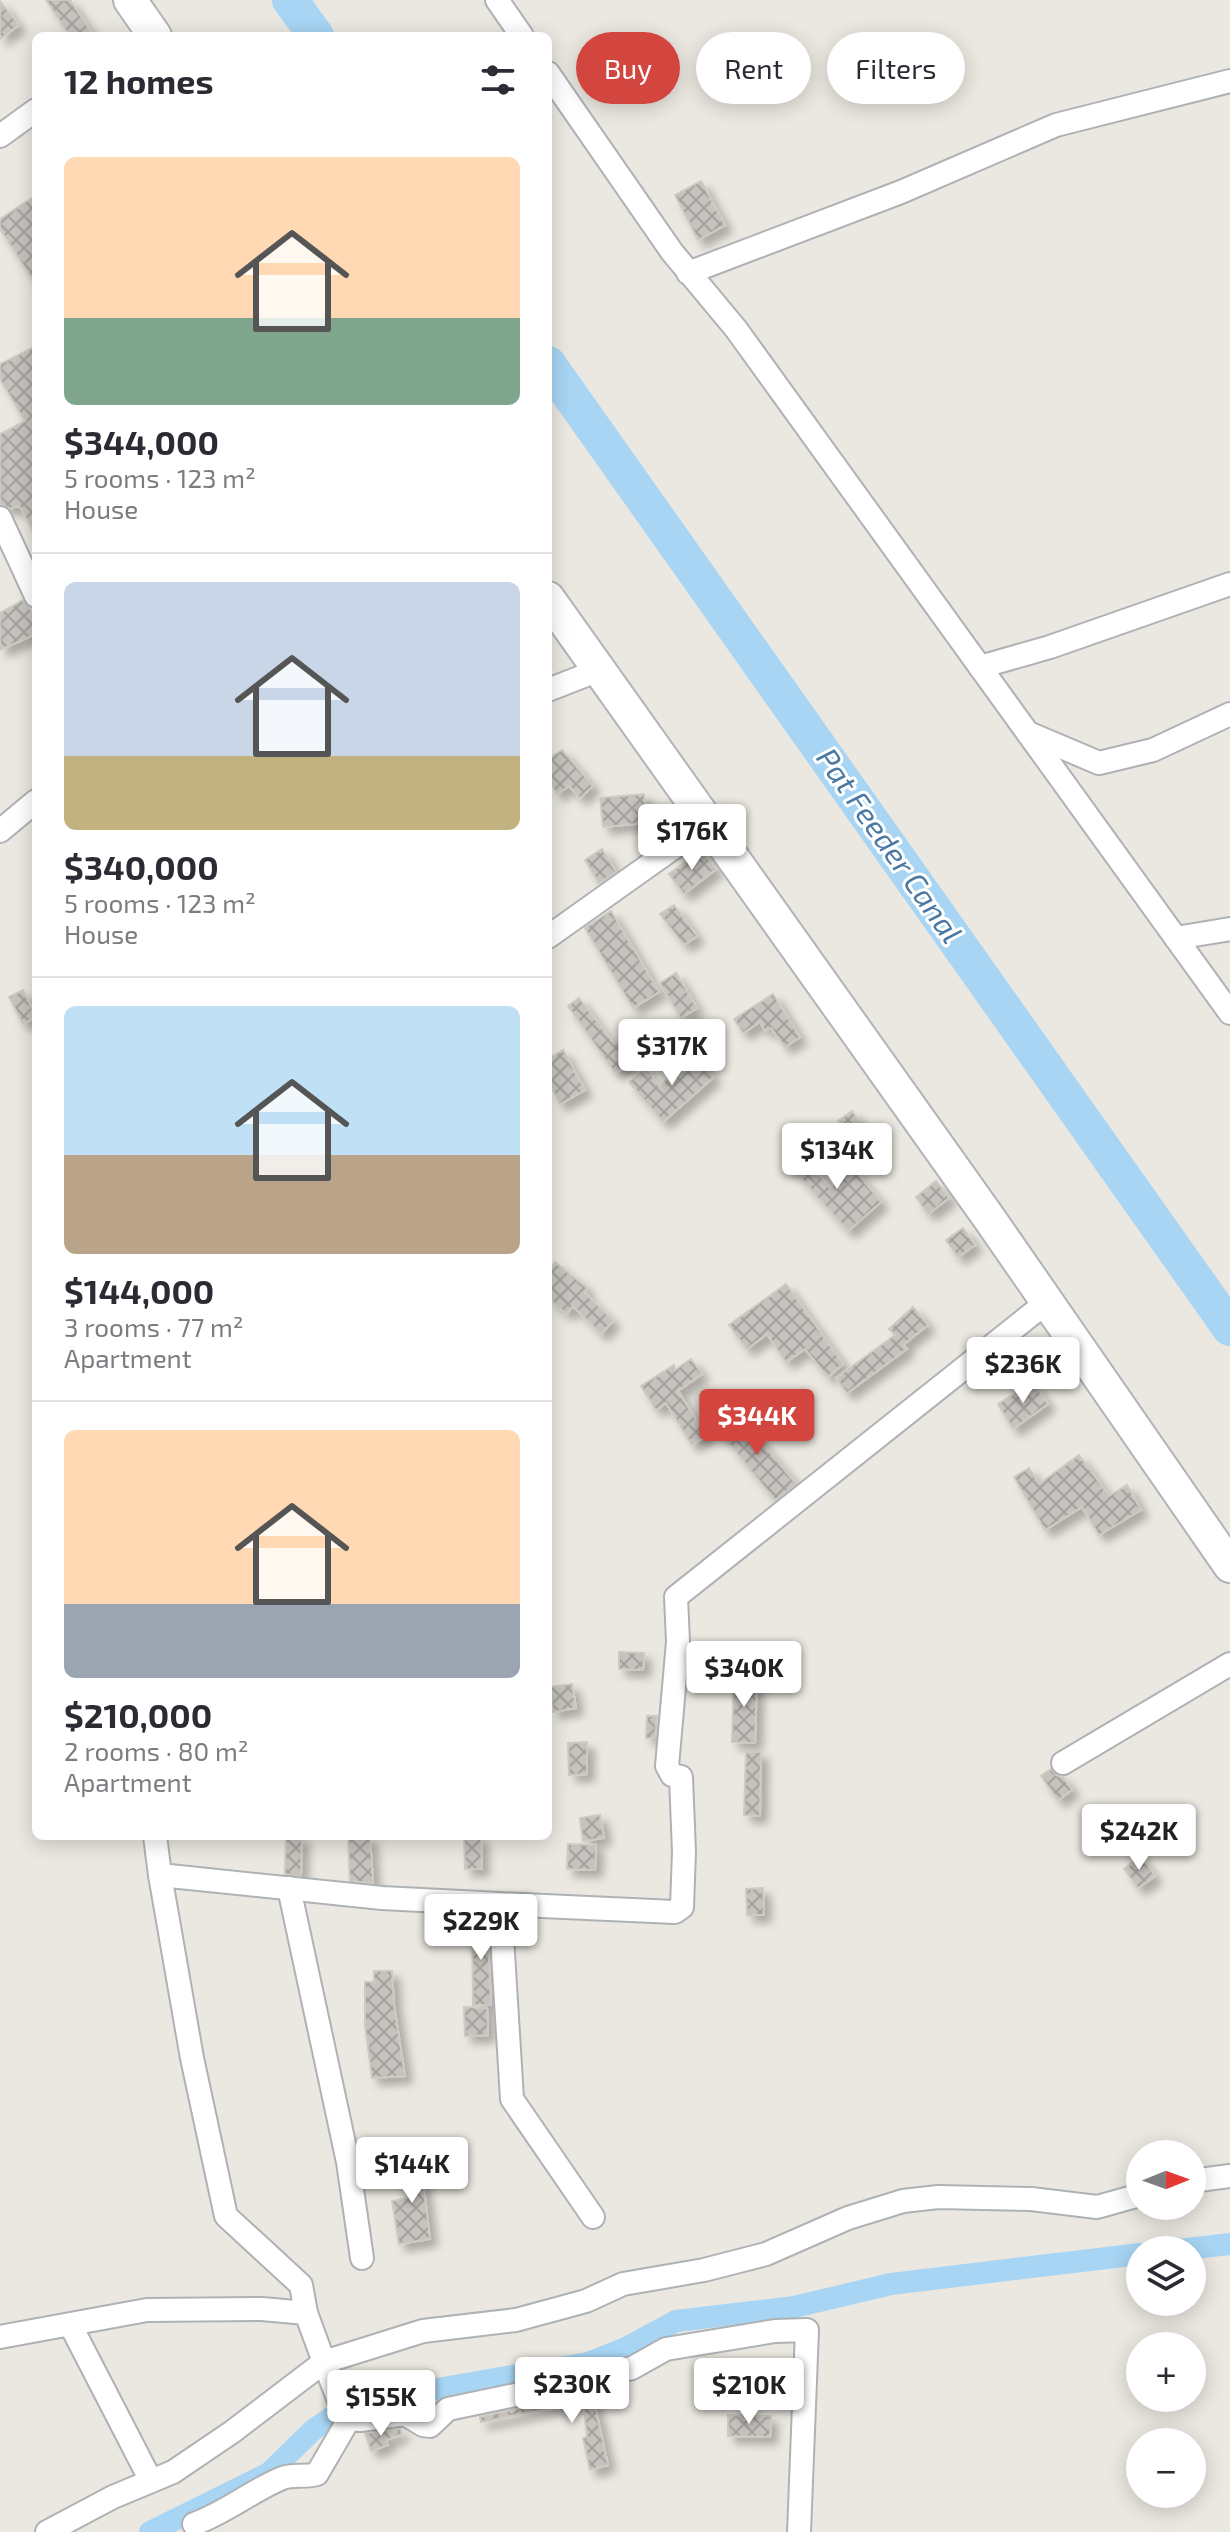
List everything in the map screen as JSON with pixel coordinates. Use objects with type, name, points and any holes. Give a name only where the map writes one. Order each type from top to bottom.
[{"type":"street","points":[[130,0],[148,32]]},
{"type":"street","points":[[497,0],[519,32]]},
{"type":"street","points":[[552,79],[688,273],[736,329],[1230,1013]]},
{"type":"street","points":[[688,273],[901,192],[1056,125],[1230,81]]},
{"type":"street","points":[[0,136],[32,113]]},
{"type":"street","points":[[0,518],[32,587]]},
{"type":"street","points":[[980,667],[1050,647],[1230,584]]},
{"type":"street","points":[[552,604],[1047,1302],[1230,1566]]},
{"type":"street","points":[[552,688],[599,670]]},
{"type":"street","points":[[1028,733],[1099,763],[1153,750],[1230,714]]},
{"type":"street","points":[[0,831],[32,804]]},
{"type":"street","points":[[552,934],[707,824]]},
{"type":"street","points":[[1176,938],[1230,929]]},
{"type":"street","points":[[160,1875],[382,1898],[675,1912],[682,1907],[684,1852],[681,1777],[672,1775],[667,1766],[678,1642],[676,1597],[1047,1302]]},
{"type":"street","points":[[1063,1763],[1230,1664]]},
{"type":"street","points":[[156,1840],[192,2058],[226,2216],[301,2285],[306,2313],[349,2419]]},
{"type":"street","points":[[289,1888],[348,2162],[362,2258]]},
{"type":"street","points":[[500,1904],[512,2099],[593,2217]]},
{"type":"street","points":[[1206,2179],[1230,2176]]},
{"type":"street","points":[[47,2532],[113,2497],[173,2472],[232,2432],[324,2362],[423,2331],[516,2320],[586,2301],[623,2284],[704,2270],[766,2254],[848,2218],[903,2201],[938,2197],[1031,2199],[1097,2207],[1126,2199]]},
{"type":"street","points":[[0,2337],[147,2310],[262,2309],[306,2313]]},
{"type":"street","points":[[71,2326],[151,2481]]},
{"type":"street","points":[[349,2419],[405,2414],[430,2426],[448,2409],[632,2368],[666,2349],[775,2331],[807,2330],[799,2532]]},
{"type":"street","points":[[194,2524],[246,2499],[282,2477],[294,2475],[307,2478],[317,2474],[349,2419]]},
{"type":"building","points":[[46,0],[70,0],[91,32],[67,32]]},
{"type":"building","points":[[0,1],[19,25],[0,39]]},
{"type":"building","points":[[701,181],[725,225],[698,240],[675,195]]},
{"type":"building","points":[[32,198],[32,279],[0,229],[0,219]]},
{"type":"building","points":[[32,348],[32,529],[21,508],[10,509],[0,504],[0,434],[25,421],[0,379],[0,364]]},
{"type":"building","points":[[23,600],[32,611],[32,636],[0,650],[0,613]]},
{"type":"building","points":[[562,750],[593,786],[580,798],[569,786],[557,794],[552,786],[552,756]]},
{"type":"building","points":[[644,794],[647,823],[603,827],[600,798]]},
{"type":"building","points":[[602,849],[616,872],[599,883],[585,860]]},
{"type":"building","points":[[701,850],[716,869],[684,894],[669,874]]},
{"type":"building","points":[[674,905],[697,936],[684,945],[660,914]]},
{"type":"building","points":[[611,911],[659,992],[633,1008],[585,928]]},
{"type":"building","points":[[676,973],[697,1008],[681,1018],[660,983]]},
{"type":"building","points":[[23,990],[32,1009],[32,1019],[23,1024],[9,997]]},
{"type":"building","points":[[773,994],[800,1037],[785,1047],[771,1028],[765,1031],[760,1022],[743,1033],[734,1019]]},
{"type":"building","points":[[579,998],[614,1044],[624,1037],[640,1059],[615,1073],[568,1006]]},
{"type":"building","points":[[563,1050],[585,1090],[560,1104],[552,1089],[552,1057]]},
{"type":"building","points":[[695,1055],[714,1077],[663,1122],[629,1082],[645,1067],[659,1086]]},
{"type":"building","points":[[852,1111],[866,1130],[851,1140],[838,1121]]},
{"type":"building","points":[[796,1147],[830,1188],[854,1169],[881,1202],[848,1231],[783,1159]]},
{"type":"building","points":[[936,1181],[949,1198],[928,1214],[916,1197]]},
{"type":"building","points":[[963,1228],[975,1245],[958,1257],[946,1240]]},
{"type":"building","points":[[555,1262],[587,1288],[584,1292],[613,1321],[601,1334],[573,1306],[567,1314],[552,1301],[552,1266]]},
{"type":"building","points":[[786,1284],[843,1364],[828,1377],[805,1349],[786,1362],[767,1334],[747,1349],[729,1325]]},
{"type":"building","points":[[913,1307],[928,1325],[903,1345],[907,1349],[847,1393],[836,1378],[895,1335],[889,1329]]},
{"type":"building","points":[[691,1359],[702,1374],[678,1391],[706,1436],[692,1445],[666,1403],[656,1410],[641,1386],[674,1365],[675,1370]]},
{"type":"building","points":[[1033,1382],[1048,1404],[1013,1429],[998,1404]]},
{"type":"building","points":[[739,1414],[796,1484],[775,1500],[718,1430]]},
{"type":"building","points":[[1079,1455],[1109,1496],[1127,1485],[1141,1510],[1099,1535],[1082,1507],[1045,1530],[1014,1477],[1029,1468],[1039,1484]]},
{"type":"building","points":[[619,1652],[644,1653],[643,1670],[619,1669]]},
{"type":"building","points":[[734,1675],[757,1676],[755,1743],[732,1742]]},
{"type":"building","points":[[572,1684],[576,1708],[553,1712],[552,1687]]},
{"type":"building","points":[[647,1716],[657,1716],[655,1738],[646,1738]]},
{"type":"building","points":[[587,1742],[587,1774],[569,1775],[568,1743]]},
{"type":"building","points":[[746,1752],[761,1752],[760,1816],[744,1815]]},
{"type":"building","points":[[1051,1769],[1063,1777],[1072,1790],[1058,1800],[1041,1776]]},
{"type":"building","points":[[600,1815],[604,1838],[583,1841],[580,1818]]},
{"type":"building","points":[[286,1840],[302,1840],[301,1876],[285,1874]]},
{"type":"building","points":[[348,1840],[370,1840],[373,1883],[350,1881]]},
{"type":"building","points":[[464,1840],[481,1840],[482,1869],[465,1869]]},
{"type":"building","points":[[568,1844],[596,1845],[595,1870],[567,1869]]},
{"type":"building","points":[[1140,1856],[1155,1876],[1138,1888],[1124,1869]]},
{"type":"building","points":[[763,1888],[764,1915],[747,1915],[746,1889]]},
{"type":"building","points":[[472,1917],[487,1917],[491,2005],[473,2005]]},
{"type":"building","points":[[374,1971],[392,1971],[405,2076],[372,2078],[365,2025],[365,1982],[374,1982]]},
{"type":"building","points":[[464,2007],[487,2008],[488,2035],[465,2036]]},
{"type":"building","points":[[420,2155],[430,2239],[399,2244],[392,2201],[407,2198],[402,2158]]},
{"type":"building","points":[[592,2392],[608,2465],[590,2470],[583,2438],[587,2437],[583,2402],[481,2422],[480,2417]]},
{"type":"building","points":[[728,2415],[771,2416],[770,2437],[728,2436]]},
{"type":"building","points":[[400,2429],[402,2434],[386,2440],[388,2445],[371,2451],[365,2433]]},
{"type":"waterway","name":"Pat Feeder Canal","points":[[290,0],[313,32]]},
{"type":"waterway","name":"Pat Feeder Canal","points":[[552,370],[1230,1328]]},
{"type":"waterway","points":[[1206,2247],[1230,2244]]},
{"type":"waterway","points":[[150,2532],[269,2473],[313,2430],[351,2404],[588,2363],[626,2348],[676,2321],[794,2307],[891,2284],[1126,2256]]}]
